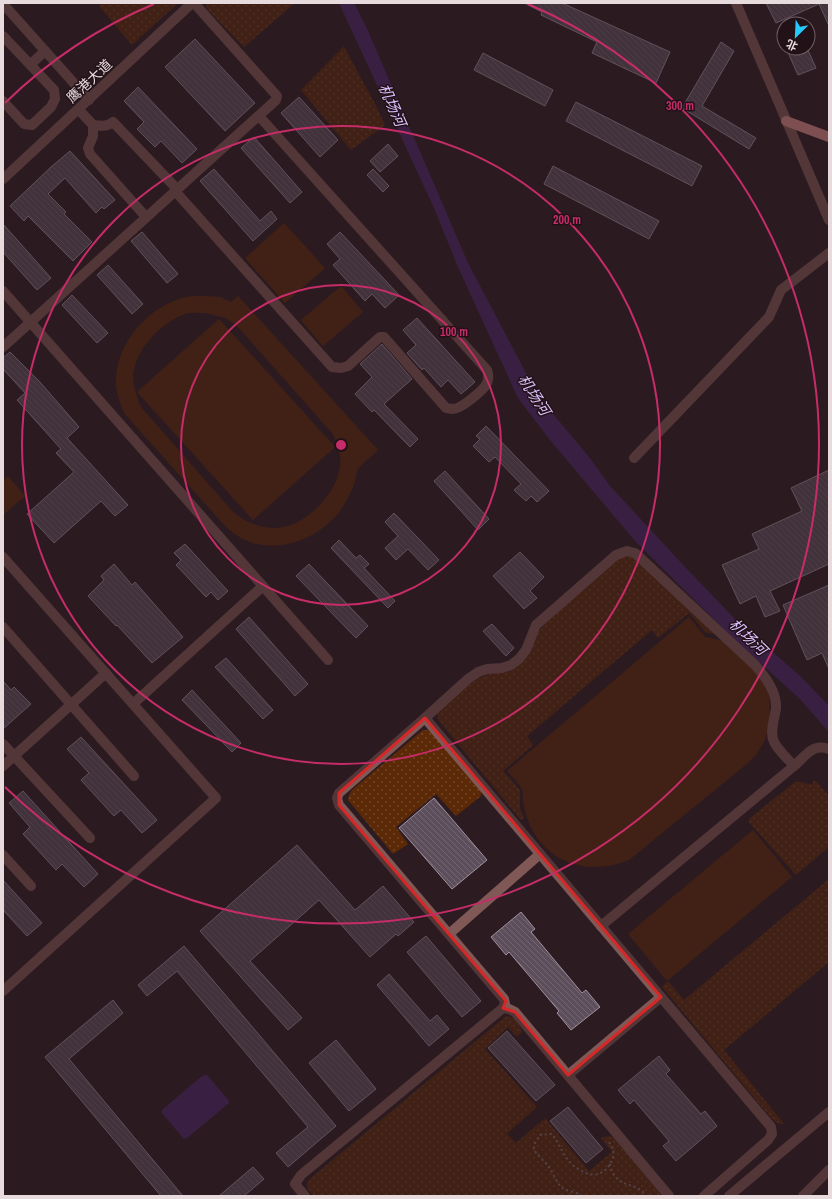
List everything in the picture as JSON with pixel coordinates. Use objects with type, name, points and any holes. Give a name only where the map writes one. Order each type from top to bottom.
[{"type":"main road","points":[[786,121],[829,137]]},
{"type":"street","name":"鹰港大道","points":[[3,179],[193,3]]},
{"type":"street","points":[[3,347],[276,100],[277,96],[193,3]]},
{"type":"street","points":[[736,3],[829,220]]},
{"type":"street","points":[[5,6],[89,100]]},
{"type":"street","points":[[3,36],[54,90],[55,99],[51,107],[32,125],[24,124],[3,101]]},
{"type":"street","points":[[31,64],[45,51]]},
{"type":"street","points":[[79,110],[93,125],[110,125],[113,122],[176,190],[332,367],[341,368],[348,366],[380,337],[384,337],[446,408],[453,409],[461,407],[485,387],[489,375],[487,370],[259,116]]},
{"type":"street","points":[[93,125],[93,136],[88,148],[90,154],[146,217]]},
{"type":"street","points":[[634,458],[769,317],[781,290],[829,253]]},
{"type":"street","points":[[3,291],[328,660]]},
{"type":"street","points":[[304,1196],[295,1184],[301,1176],[503,1008],[505,1004],[504,999],[339,805],[338,798],[339,793],[426,718],[468,679],[478,672],[487,669],[502,668],[511,665],[519,659],[526,650],[536,625],[616,555],[627,551],[635,553],[763,674],[773,690],[776,707],[772,733],[773,741],[794,766]]},
{"type":"street","points":[[3,557],[216,798],[3,991]]},
{"type":"street","points":[[133,704],[263,586]]},
{"type":"street","points":[[3,627],[134,776]]},
{"type":"street","points":[[3,766],[106,673]]},
{"type":"street","points":[[426,718],[771,1127],[772,1134],[768,1140],[704,1196]]},
{"type":"street","points":[[3,744],[90,838]]},
{"type":"street","points":[[602,926],[794,766],[814,747],[822,746],[829,749]]},
{"type":"street","points":[[449,934],[540,854]]},
{"type":"street","points":[[3,856],[31,886]]},
{"type":"street","points":[[568,1076],[661,997]]},
{"type":"street","points":[[503,1008],[515,1012],[669,1196]]},
{"type":"street","points":[[729,1196],[829,1112]]},
{"type":"street","points":[[803,1196],[829,1170]]},
{"type":"path","points":[[582,1196],[564,1189],[558,1183],[549,1166],[542,1157],[535,1152],[534,1148],[540,1135],[552,1134],[559,1142],[566,1157],[573,1166],[589,1174],[597,1174],[604,1171],[610,1164]]},
{"type":"path","points":[[607,1140],[613,1148],[610,1164],[611,1171],[614,1176],[631,1186],[638,1188],[645,1193],[646,1196]]},
{"type":"highlighted area","points":[[425,718],[661,997],[568,1075],[515,1012],[503,1008],[506,1001],[339,805],[339,793]]},
{"type":"shaded area","points":[[102,3],[178,3],[132,45],[99,6]]},
{"type":"shaded area","points":[[207,3],[295,3],[244,47],[206,8]]},
{"type":"shaded area","points":[[344,46],[385,125],[351,150],[301,90]]},
{"type":"shaded area","points":[[284,223],[325,268],[285,303],[245,258]]},
{"type":"shaded area","points":[[341,286],[363,312],[323,346],[301,320]]},
{"type":"shaded area","points":[[238,296],[378,450],[358,469],[352,489],[340,511],[320,530],[308,537],[281,545],[268,545],[254,543],[237,536],[226,527],[124,413],[119,400],[116,378],[118,364],[130,338],[138,327],[160,308],[186,297],[220,297],[231,302]],"holes":[[[187,313],[206,313],[226,318],[239,328],[333,434],[339,450],[340,466],[337,477],[325,499],[307,516],[296,523],[285,527],[268,528],[257,525],[246,521],[232,511],[140,406],[135,391],[133,376],[138,357],[150,339],[158,331],[176,318]]]},
{"type":"shaded area","points":[[219,319],[335,447],[253,520],[137,392]]},
{"type":"shaded area","points":[[8,476],[25,496],[3,515],[3,481]]},
{"type":"shaded area","points":[[623,555],[632,557],[646,568],[718,634],[706,633],[689,613],[658,638],[652,630],[527,736],[533,745],[503,771],[520,790],[520,808],[524,818],[521,820],[439,721],[437,714],[441,707],[478,678],[489,674],[507,672],[523,662],[531,649],[537,634],[545,623]]},
{"type":"shaded area","points":[[689,617],[705,637],[725,641],[753,664],[766,686],[769,696],[770,720],[765,740],[756,755],[748,763],[629,860],[614,865],[598,867],[583,866],[556,856],[545,847],[535,835],[526,815],[521,787],[507,771]]},
{"type":"shaded area","points":[[423,730],[428,730],[434,733],[481,790],[481,796],[456,816],[436,794],[396,827],[408,844],[393,854],[348,800],[349,795],[352,790]]},
{"type":"shaded area","points":[[815,780],[829,796],[829,847],[796,875],[749,822],[749,819],[795,782],[803,782],[811,785]]},
{"type":"shaded area","points":[[753,830],[792,877],[667,981],[628,934]]},
{"type":"shaded area","points":[[829,879],[829,962],[724,1050],[784,1124],[781,1124],[772,1119],[662,987],[668,981],[684,1000]]},
{"type":"shaded area","points":[[506,1016],[517,1021],[522,1032],[517,1037],[508,1027],[485,1049],[537,1107],[507,1134],[516,1143],[545,1118],[589,1171],[612,1152],[601,1138],[609,1136],[613,1137],[619,1142],[662,1196],[314,1196],[307,1188],[307,1182],[311,1178]]},
{"type":"water","name":"机场河","points":[[339,3],[354,3],[368,31],[468,263],[538,396],[589,457],[610,486],[684,566],[735,619],[800,676],[829,706],[829,732],[799,698],[737,642],[636,542],[550,440],[518,398],[458,267],[435,210]]},
{"type":"water","points":[[207,1075],[229,1101],[229,1103],[184,1139],[162,1113],[162,1110],[202,1076]]},
{"type":"building","points":[[524,3],[562,3],[670,52],[656,83],[592,53],[597,42],[541,15],[542,12]]},
{"type":"building","points":[[766,3],[829,3],[829,26],[819,4],[792,16],[776,16],[776,23]]},
{"type":"building","points":[[195,39],[255,103],[225,131],[165,67]]},
{"type":"building","points":[[721,42],[734,51],[702,106],[756,138],[749,149],[682,108]]},
{"type":"building","points":[[483,53],[553,90],[545,106],[474,70]]},
{"type":"building","points":[[790,56],[811,56],[816,68],[798,75]]},
{"type":"building","points":[[138,87],[197,149],[182,163],[161,141],[155,147],[137,129],[144,122],[124,101]]},
{"type":"building","points":[[299,97],[338,140],[320,157],[281,113]]},
{"type":"building","points":[[576,102],[702,166],[692,186],[566,121]]},
{"type":"building","points":[[254,137],[302,192],[290,203],[241,148]]},
{"type":"building","points":[[388,144],[398,156],[380,172],[370,161]]},
{"type":"building","points":[[70,151],[115,200],[104,209],[102,207],[96,213],[65,178],[48,194],[66,212],[64,214],[92,242],[73,261],[28,216],[24,221],[10,206]]},
{"type":"building","points":[[553,166],[659,221],[649,239],[544,184]]},
{"type":"building","points":[[214,169],[260,221],[271,211],[277,219],[253,241],[200,181]]},
{"type":"building","points":[[373,169],[389,186],[383,192],[367,175]]},
{"type":"building","points":[[3,224],[51,278],[37,290],[3,252]]},
{"type":"building","points":[[142,232],[178,274],[167,283],[131,241]]},
{"type":"building","points":[[340,232],[399,295],[385,308],[372,294],[365,301],[333,265],[340,259],[327,244]]},
{"type":"building","points":[[108,265],[143,304],[132,314],[97,275]]},
{"type":"building","points":[[72,295],[108,333],[97,343],[62,305]]},
{"type":"building","points":[[417,318],[475,382],[461,394],[448,380],[441,387],[424,368],[422,370],[407,353],[416,345],[403,330]]},
{"type":"building","points":[[382,344],[412,379],[384,404],[418,439],[410,447],[374,410],[372,412],[355,394],[372,377],[360,364]]},
{"type":"building","points":[[10,352],[39,381],[79,427],[67,438],[128,505],[115,516],[101,501],[54,543],[27,514],[74,472],[56,453],[61,449],[17,400],[25,393],[3,369],[3,358]]},
{"type":"building","points":[[486,426],[549,491],[537,502],[531,496],[526,501],[514,490],[521,484],[495,457],[489,462],[473,446],[480,439],[476,436]]},
{"type":"building","points":[[829,470],[829,564],[770,591],[780,611],[765,617],[756,596],[740,604],[722,565],[759,549],[752,534],[802,511],[791,488]]},
{"type":"building","points":[[445,471],[489,519],[478,530],[434,481]]},
{"type":"building","points":[[394,513],[439,560],[428,570],[408,549],[396,560],[385,548],[398,536],[385,522]]},
{"type":"building","points":[[339,540],[356,558],[360,555],[369,564],[364,568],[395,601],[388,608],[331,548]]},
{"type":"building","points":[[185,544],[228,591],[218,600],[211,592],[206,597],[176,565],[181,560],[174,553]]},
{"type":"building","points":[[520,552],[544,577],[530,591],[537,598],[524,609],[493,576]]},
{"type":"building","points":[[114,564],[132,585],[135,582],[183,637],[152,663],[88,596],[104,580],[101,576]]},
{"type":"building","points":[[309,564],[368,626],[356,638],[296,576]]},
{"type":"building","points":[[829,585],[829,669],[822,653],[807,660],[783,605]]},
{"type":"building","points":[[249,617],[308,684],[295,696],[236,629]]},
{"type":"building","points":[[492,624],[514,648],[506,656],[483,631]]},
{"type":"building","points":[[226,658],[273,710],[263,719],[215,667]]},
{"type":"building","points":[[3,681],[11,690],[14,687],[31,704],[3,729]]},
{"type":"building","points":[[192,690],[241,743],[232,752],[182,700]]},
{"type":"building","points":[[81,737],[157,820],[142,833],[121,810],[114,816],[81,780],[89,773],[67,749]]},
{"type":"building","points":[[23,791],[98,874],[84,887],[62,864],[56,870],[23,834],[30,827],[9,803]]},
{"type":"building","points":[[434,798],[487,860],[452,889],[399,828]]},
{"type":"building","points":[[297,845],[355,910],[383,886],[414,922],[398,936],[396,934],[370,957],[319,900],[250,961],[302,1018],[288,1030],[200,931]]},
{"type":"building","points":[[3,880],[42,923],[27,936],[3,910]]},
{"type":"building","points":[[521,912],[535,929],[531,932],[582,993],[586,990],[600,1007],[571,1030],[557,1013],[559,1011],[509,952],[506,955],[491,937]]},
{"type":"building","points":[[426,936],[481,1001],[462,1017],[407,952]]},
{"type":"building","points":[[184,946],[336,1126],[288,1167],[276,1153],[308,1127],[177,971],[147,996],[138,985]]},
{"type":"building","points":[[389,974],[430,1021],[437,1015],[449,1029],[429,1046],[377,985]]},
{"type":"building","points":[[113,1000],[123,1013],[69,1059],[183,1196],[161,1196],[45,1057]]},
{"type":"building","points":[[507,1031],[555,1085],[536,1101],[488,1048]]},
{"type":"building","points":[[336,1040],[376,1089],[349,1111],[309,1063]]},
{"type":"building","points":[[659,1056],[670,1070],[666,1074],[701,1114],[705,1111],[717,1126],[676,1161],[663,1146],[669,1141],[634,1100],[630,1104],[618,1090]]},
{"type":"building","points":[[568,1107],[603,1149],[586,1163],[550,1121]]},
{"type":"building","points":[[253,1167],[264,1179],[244,1196],[219,1196]]}]
